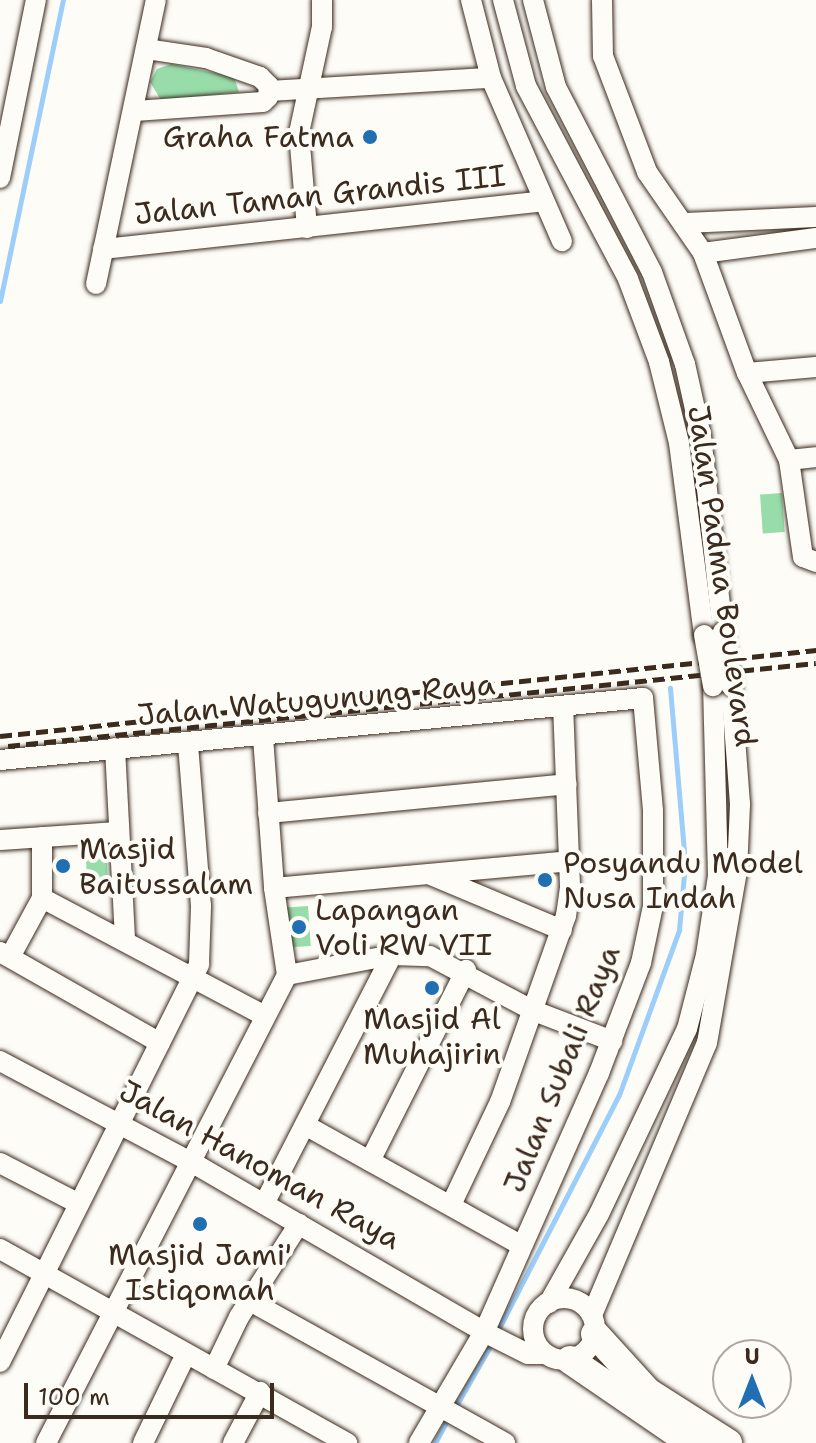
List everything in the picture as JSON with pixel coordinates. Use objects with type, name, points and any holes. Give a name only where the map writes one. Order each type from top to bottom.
[{"type":"street","points":[[0,178],[36,0]]},
{"type":"street","points":[[96,284],[156,0]]},
{"type":"street","points":[[307,228],[299,133],[305,91],[322,27],[322,0]]},
{"type":"street","points":[[471,0],[491,78],[562,241]]},
{"type":"street","name":"Jalan Padma Boulevard","points":[[503,0],[526,86],[628,279],[659,362],[679,443],[714,634],[740,804],[737,871],[707,1043],[628,1224],[594,1324]]},
{"type":"street","name":"Jalan Padma Boulevard","points":[[533,0],[556,87],[652,272],[685,364],[701,436],[714,634]]},
{"type":"street","points":[[602,0],[603,56],[647,172],[686,223],[703,253],[747,373],[789,460],[803,557],[813,562]]},
{"type":"street","points":[[146,49],[206,58],[260,77],[269,91]]},
{"type":"street","points":[[269,91],[491,78]]},
{"type":"street","points":[[135,111],[263,102],[269,91]]},
{"type":"street","name":"Jalan Taman Grandis III","points":[[103,249],[542,201]]},
{"type":"street","points":[[686,223],[816,217]]},
{"type":"street","points":[[703,253],[816,238]]},
{"type":"street","points":[[747,373],[816,367]]},
{"type":"street","points":[[789,460],[816,457]]},
{"type":"street","name":"Jalan Padma Boulevard","points":[[549,1303],[599,1214],[687,1029],[706,955],[718,876],[722,685]]},
{"type":"street","name":"Jalan Watugunung Raya","points":[[0,760],[263,737],[563,706],[636,695]]},
{"type":"street","name":"Jalan Subali Raya","points":[[419,1443],[451,1411],[498,1339],[521,1245],[612,1041],[641,963],[653,906],[647,706],[636,695]]},
{"type":"street","points":[[451,1205],[500,1102],[562,930],[569,861],[563,706]]},
{"type":"street","points":[[46,1443],[193,1163],[287,975],[274,888],[263,737]]},
{"type":"street","points":[[0,1362],[200,960],[201,906],[188,743]]},
{"type":"street","points":[[115,748],[125,940]]},
{"type":"street","points":[[268,813],[567,784]]},
{"type":"street","points":[[0,840],[118,832]]},
{"type":"street","points":[[42,837],[42,898],[5,955],[160,1043]]},
{"type":"street","points":[[274,888],[569,861]]},
{"type":"street","points":[[427,874],[562,930]]},
{"type":"street","points":[[42,898],[265,1016]]},
{"type":"street","points":[[287,975],[392,955],[430,956],[466,970],[534,1011],[612,1041]]},
{"type":"street","points":[[264,1204],[392,955]]},
{"type":"street","points":[[370,1161],[466,970]]},
{"type":"street","name":"Jalan Hanoman Raya","points":[[0,1061],[193,1163],[498,1339],[558,1357],[691,1443]]},
{"type":"street","points":[[305,1125],[521,1245]]},
{"type":"street","points":[[0,1163],[79,1204]]},
{"type":"street","points":[[599,1214],[628,1224]]},
{"type":"street","points":[[214,1369],[250,1301],[299,1224]]},
{"type":"street","points":[[0,1249],[112,1314],[260,1392],[325,1437],[347,1443]]},
{"type":"street","points":[[498,1339],[533,1329],[549,1303],[569,1299],[594,1324],[648,1392],[728,1443]]},
{"type":"street","points":[[250,1301],[505,1443]]},
{"type":"street","points":[[533,1329],[558,1357],[587,1351],[594,1324]]},
{"type":"street","points":[[143,1443],[186,1354]]},
{"type":"street","points":[[233,1443],[260,1392]]},
{"type":"green space","points":[[171,64],[234,77],[239,92],[161,100],[150,82],[157,69]]},
{"type":"green space","points":[[782,493],[785,532],[763,533],[760,495]]},
{"type":"green space","points":[[107,855],[108,888],[87,889],[86,856]]},
{"type":"green space","name":"Lapangan Voli RW VII","points":[[308,906],[311,946],[290,947],[287,907]]},
{"type":"waterway","points":[[0,301],[63,0]]},
{"type":"waterway","points":[[496,1334],[619,1095],[679,930],[685,863],[670,688]]},
{"type":"waterway","points":[[453,1411],[492,1343]]},
{"type":"waterway","points":[[435,1443],[448,1419]]},
{"type":"railway","points":[[0,736],[816,650]]},
{"type":"railway","points":[[8,746],[816,663]]},
{"type":"place","name":"Graha Fatma","points":[[370,137]]},
{"type":"place","name":"Masjid Baitussalam","points":[[63,866]]},
{"type":"place","name":"Posyandu Model Nusa Indah","points":[[545,880]]},
{"type":"place","name":"Lapangan Voli RW VII","points":[[299,927]]},
{"type":"place","name":"Masjid Al Muhajirin","points":[[432,988]]},
{"type":"place","name":"Masjid Jami' Istiqomah","points":[[200,1224]]}]
